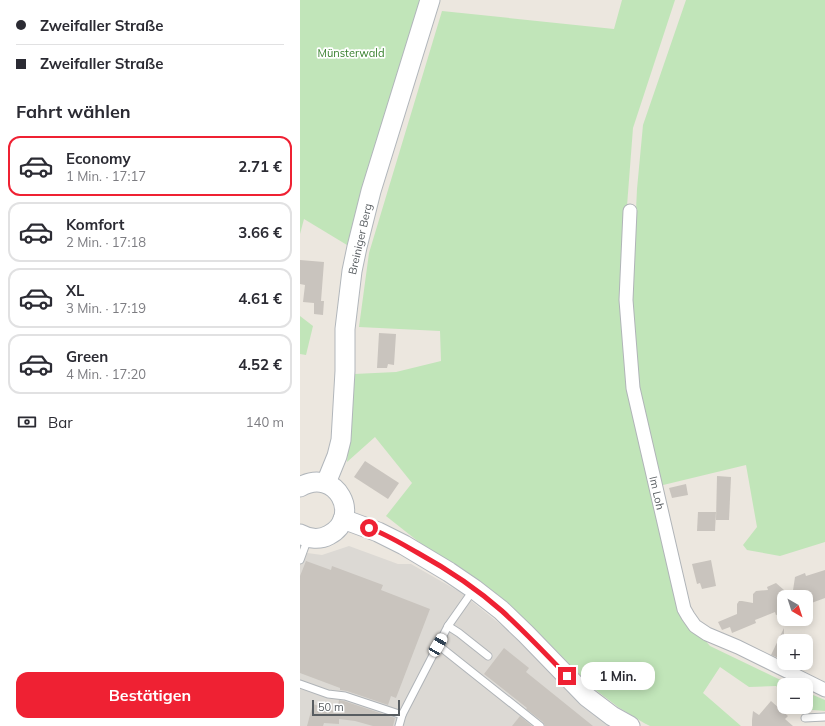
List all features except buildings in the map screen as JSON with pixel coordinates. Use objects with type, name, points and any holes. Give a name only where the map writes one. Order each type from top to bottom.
[{"type":"main road","name":"Breiniger Berg","points":[[326,483],[337,456],[341,440],[346,371],[345,329],[352,271],[357,247],[371,191],[430,0]]},
{"type":"main road","points":[[300,487],[307,483],[316,481],[333,486],[342,498],[345,512],[339,527],[333,533],[317,539],[304,536]]},
{"type":"main road","points":[[343,519],[378,532],[404,545],[474,589],[501,610],[587,697],[612,716],[630,726]]},
{"type":"street","name":"Im Loh","points":[[630,211],[626,300],[633,388],[684,609],[696,626],[707,634],[738,647],[825,690]]},
{"type":"lane","points":[[300,560],[304,536]]},
{"type":"lane","points":[[399,726],[402,715],[448,626],[474,589]]},
{"type":"lane","points":[[448,626],[488,656]]},
{"type":"lane","points":[[438,645],[540,726]]},
{"type":"lane","points":[[300,684],[328,694],[345,696],[402,715]]},
{"type":"lane","points":[[805,718],[825,717]]},
{"type":"shaded area","points":[[349,546],[398,564],[411,564],[460,592],[520,640],[612,726],[300,726],[300,552],[322,555]]},
{"type":"green space","name":"Münsterwald","points":[[300,0],[421,0],[347,245],[304,219],[300,234]]},
{"type":"green space","points":[[622,0],[675,0],[633,128],[625,232],[623,331],[680,611],[710,646],[777,678],[777,687],[749,687],[720,667],[703,693],[741,726],[650,726],[618,707],[593,688],[534,628],[480,581],[429,550],[386,516],[412,483],[375,437],[347,462],[354,374],[396,372],[441,361],[440,331],[359,327],[369,253],[442,11],[614,29]]},
{"type":"green space","points":[[686,0],[825,0],[825,542],[780,556],[747,550],[743,545],[757,527],[746,465],[659,486],[637,378],[632,296],[637,189],[643,125]]},
{"type":"green space","points":[[300,316],[313,326],[306,355],[300,354]]},
{"type":"green space","points":[[813,695],[825,700],[825,711],[813,710]]},
{"type":"route","points":[[369,528],[424,556],[474,589],[501,610],[567,676]]}]
